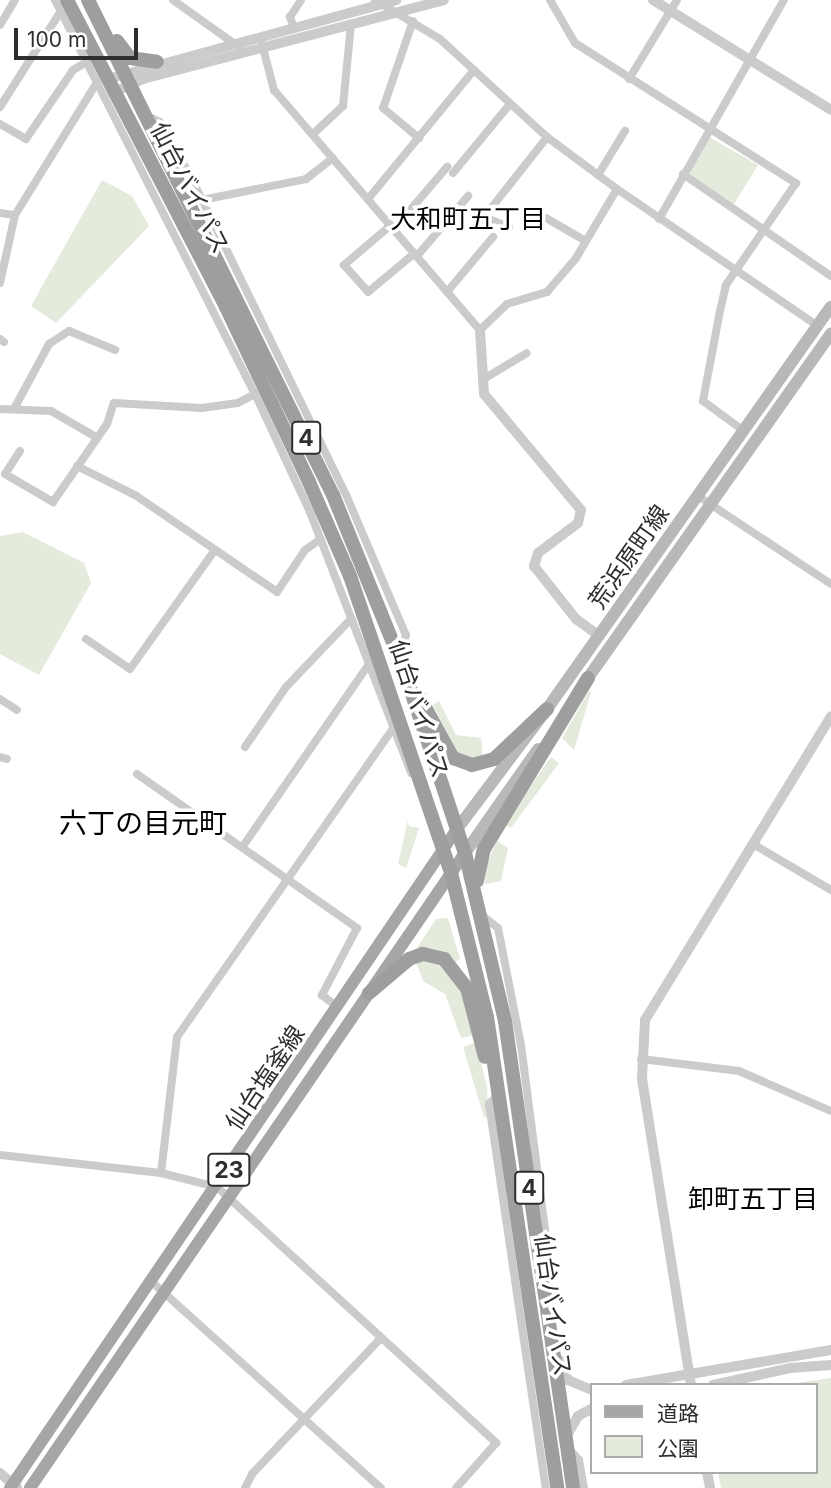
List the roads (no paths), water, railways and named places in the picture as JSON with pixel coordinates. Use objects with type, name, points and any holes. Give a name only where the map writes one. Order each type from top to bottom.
[{"type":"highway","name":"仙台バイパス","points":[[89,0],[285,392],[363,563],[401,662],[465,853],[477,890],[505,1021],[573,1488]]},
{"type":"highway","name":"仙台バイパス","points":[[64,5],[237,329],[309,482],[350,576],[451,873],[487,1017],[557,1488]]},
{"type":"highway","points":[[99,18],[131,58],[157,62]]},
{"type":"highway","points":[[401,662],[453,758],[464,764],[494,759],[547,709]]},
{"type":"highway","points":[[477,890],[484,849],[589,678]]},
{"type":"highway","points":[[369,993],[409,959],[423,954],[444,959],[467,988],[498,1093]]},
{"type":"main road","name":"荒浜原町線","points":[[465,853],[589,678],[744,431],[831,307]]},
{"type":"main road","name":"荒浜原町線","points":[[457,829],[599,636],[831,334]]},
{"type":"main road","name":"仙台塩釜線","points":[[222,1192],[324,1030],[335,1005],[441,847],[457,829]]},
{"type":"main road","name":"仙台塩釜線","points":[[30,1488],[157,1287],[222,1192],[369,993],[465,853]]},
{"type":"main road","name":"仙台塩釜線","points":[[9,1487],[157,1287]]},
{"type":"street","points":[[0,25],[15,0]]},
{"type":"street","points":[[55,0],[64,5],[87,62],[107,84],[255,394],[321,539],[393,729],[423,793]]},
{"type":"street","points":[[173,0],[246,53]]},
{"type":"street","points":[[294,28],[290,17],[301,0]]},
{"type":"street","points":[[0,283],[15,215],[107,84],[246,53],[294,28],[379,2],[396,0]]},
{"type":"street","points":[[128,78],[157,62],[236,44],[262,43],[351,25],[444,0]]},
{"type":"street","points":[[550,0],[575,43],[628,79],[795,182],[726,285],[703,401],[744,431]]},
{"type":"street","points":[[653,0],[831,110]]},
{"type":"street","points":[[628,79],[677,0]]},
{"type":"street","points":[[659,219],[747,58],[784,0]]},
{"type":"street","points":[[379,2],[413,21],[474,70],[547,137],[598,175],[818,326]]},
{"type":"street","points":[[0,107],[64,5]]},
{"type":"street","points":[[413,21],[383,108],[419,138]]},
{"type":"street","points":[[313,134],[342,106],[351,25]]},
{"type":"street","points":[[262,43],[274,90],[480,330],[481,380],[484,394],[580,507],[578,523],[538,553],[534,566],[576,619],[599,636]]},
{"type":"street","points":[[0,124],[26,139],[73,70],[87,62]]},
{"type":"street","points":[[368,199],[474,70]]},
{"type":"street","points":[[468,196],[416,255],[368,292],[344,265],[393,227],[510,104]]},
{"type":"street","points":[[147,116],[167,132],[319,438],[406,635],[401,662]]},
{"type":"street","points":[[598,175],[625,131]]},
{"type":"street","points":[[509,227],[482,219],[547,137]]},
{"type":"street","points":[[202,200],[306,179],[333,158]]},
{"type":"street","points":[[683,174],[831,276]]},
{"type":"street","points":[[480,330],[507,304],[547,292],[586,241],[617,189]]},
{"type":"street","points":[[0,213],[15,215]]},
{"type":"street","points":[[546,218],[586,241]]},
{"type":"street","points":[[447,292],[493,237]]},
{"type":"street","points":[[15,407],[49,344],[69,331],[115,350]]},
{"type":"street","points":[[481,380],[527,353]]},
{"type":"street","points":[[19,451],[5,474],[53,502],[96,437],[114,403],[202,408],[238,403],[255,394]]},
{"type":"street","points":[[0,409],[15,407],[51,411],[96,437]]},
{"type":"street","points":[[77,466],[135,495],[277,593],[305,550],[321,539]]},
{"type":"street","points":[[703,500],[831,584]]},
{"type":"street","points":[[86,639],[130,669],[215,550]]},
{"type":"street","points":[[245,747],[286,687],[352,618]]},
{"type":"street","points":[[243,846],[369,664]]},
{"type":"street","points":[[0,699],[17,710]]},
{"type":"street","points":[[690,1379],[641,1059],[645,1020],[752,844],[827,732],[831,718]]},
{"type":"street","points":[[161,1173],[177,1037],[393,729]]},
{"type":"street","points":[[137,774],[290,878],[357,928],[322,995],[335,1005]]},
{"type":"street","points":[[752,844],[831,890]]},
{"type":"street","points":[[641,1059],[739,1071],[831,1111]]},
{"type":"street","points":[[498,1093],[489,1104],[546,1488]]},
{"type":"street","points":[[0,1155],[161,1173],[222,1192],[496,1443],[456,1488]]},
{"type":"street","points":[[157,1287],[381,1488]]},
{"type":"street","points":[[543,1295],[563,1372],[574,1386],[590,1390]]},
{"type":"street","points":[[245,1488],[304,1419],[381,1338]]},
{"type":"street","points":[[647,1383],[690,1379],[831,1350]]},
{"type":"street","points":[[722,1383],[790,1368],[831,1365]]},
{"type":"street","points":[[584,1488],[579,1460],[565,1442],[578,1416],[590,1410]]},
{"type":"street","points":[[0,1473],[9,1487]]},
{"type":"district","name":"大和町五丁目","points":[[468,219]]},
{"type":"district","name":"六丁の目元町","points":[[143,823]]},
{"type":"district","name":"卸町五丁目","points":[[753,1199]]}]
